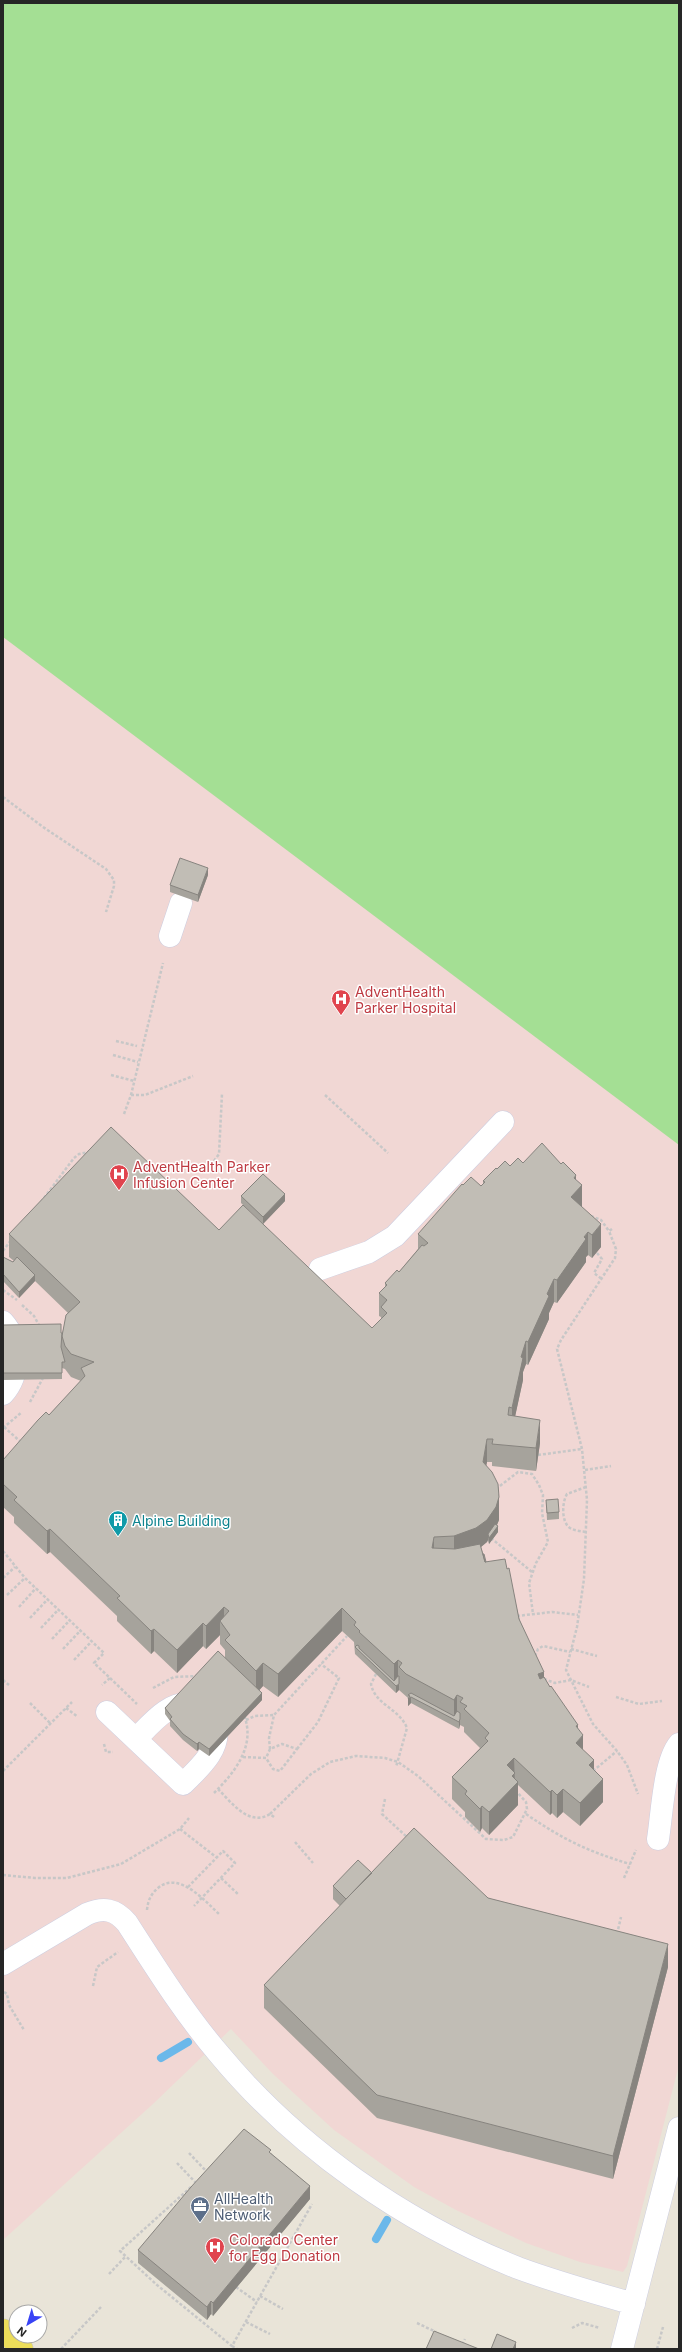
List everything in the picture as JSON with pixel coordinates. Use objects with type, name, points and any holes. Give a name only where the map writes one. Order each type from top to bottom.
[{"type":"main road","points":[[3,2330],[22,2349]]},
{"type":"street","points":[[170,936],[181,903]]},
{"type":"street","points":[[320,1269],[369,1252],[395,1236],[503,1122]]},
{"type":"street","points":[[3,1322],[15,1343],[16,1360],[10,1383],[3,1394]]},
{"type":"street","points":[[107,1712],[183,1784],[208,1758],[217,1738],[216,1726],[210,1715],[195,1706],[178,1706],[159,1717],[136,1739]]},
{"type":"street","points":[[658,1839],[668,1766],[673,1753],[679,1744]]},
{"type":"street","points":[[3,1964],[87,1914],[102,1909],[116,1912],[127,1923],[178,2002],[220,2055],[267,2105],[333,2161],[406,2212],[471,2247],[548,2278],[634,2304]]},
{"type":"street","points":[[622,2349],[679,2128]]},
{"type":"path","points":[[3,797],[49,831],[106,869],[114,880],[106,912]]},
{"type":"path","points":[[124,1114],[131,1095],[163,964]]},
{"type":"path","points":[[116,1041],[137,1046]]},
{"type":"path","points":[[113,1055],[138,1062]]},
{"type":"path","points":[[111,1075],[134,1081]]},
{"type":"path","points":[[131,1095],[145,1095],[192,1076]]},
{"type":"path","points":[[211,1165],[219,1154],[222,1094]]},
{"type":"path","points":[[325,1095],[388,1153]]},
{"type":"path","points":[[39,1204],[74,1158],[79,1154],[93,1151]]},
{"type":"path","points":[[586,1216],[597,1217],[601,1220],[610,1232],[616,1253],[613,1264],[561,1340],[557,1349],[582,1449],[586,1487],[587,1532],[585,1574],[571,1651],[566,1670],[593,1724],[617,1751],[630,1772],[639,1800]]},
{"type":"path","points":[[3,1251],[12,1238]]},
{"type":"path","points":[[596,1253],[602,1259],[594,1273],[602,1279]]},
{"type":"path","points":[[4,1427],[25,1446]]},
{"type":"path","points":[[538,1455],[582,1449]]},
{"type":"path","points":[[585,1470],[611,1466]]},
{"type":"path","points":[[491,1492],[514,1474],[528,1472],[542,1490],[542,1513],[548,1542],[532,1572],[529,1591],[533,1614]]},
{"type":"path","points":[[586,1487],[567,1494],[564,1502],[564,1512],[568,1526],[573,1530],[587,1532]]},
{"type":"path","points":[[557,1512],[564,1512]]},
{"type":"path","points":[[542,1513],[549,1513]]},
{"type":"path","points":[[491,1538],[532,1572]]},
{"type":"path","points":[[3,1551],[4,1555],[25,1578],[104,1653],[94,1664],[110,1678],[102,1686]]},
{"type":"path","points":[[3,1578],[15,1566]]},
{"type":"path","points":[[7,1595],[25,1578]]},
{"type":"path","points":[[19,1606],[36,1588]]},
{"type":"path","points":[[30,1618],[48,1599]]},
{"type":"path","points":[[41,1628],[59,1609]]},
{"type":"path","points":[[515,1617],[552,1612],[578,1615]]},
{"type":"path","points":[[52,1639],[70,1620]]},
{"type":"path","points":[[63,1650],[81,1630]]},
{"type":"path","points":[[266,1758],[270,1749],[269,1738],[274,1715],[347,1636]]},
{"type":"path","points":[[74,1660],[92,1641]]},
{"type":"path","points":[[536,1661],[537,1651],[543,1646],[597,1656]]},
{"type":"path","points":[[266,1758],[273,1769],[280,1771],[318,1722],[339,1678],[322,1664]]},
{"type":"path","points":[[376,1674],[371,1684],[375,1694],[397,1712],[407,1728],[396,1767]]},
{"type":"path","points":[[541,1676],[546,1680],[555,1683],[571,1680],[588,1687]]},
{"type":"path","points":[[3,1680],[9,1685]]},
{"type":"path","points":[[616,1697],[639,1704],[662,1701]]},
{"type":"path","points":[[3,1771],[72,1702]]},
{"type":"path","points":[[30,1703],[51,1724]]},
{"type":"path","points":[[66,1708],[78,1717]]},
{"type":"path","points":[[246,1720],[255,1716],[274,1715]]},
{"type":"path","points":[[270,1749],[282,1744],[297,1749]]},
{"type":"path","points":[[592,1773],[617,1751]]},
{"type":"path","points":[[218,1789],[247,1815],[261,1818],[270,1814],[312,1774],[330,1762],[347,1757],[366,1756],[398,1762],[418,1776],[486,1839],[504,1840],[513,1837],[526,1814],[528,1806],[515,1789]]},
{"type":"path","points":[[243,1757],[266,1758]]},
{"type":"path","points":[[385,1799],[382,1814],[410,1841]]},
{"type":"path","points":[[270,1814],[274,1817]]},
{"type":"path","points":[[526,1814],[550,1831],[582,1848],[630,1864]]},
{"type":"path","points":[[3,1875],[67,1878],[130,1861],[180,1829],[189,1818]]},
{"type":"path","points":[[180,1829],[216,1856]]},
{"type":"path","points":[[294,1842],[313,1863]]},
{"type":"path","points":[[624,1878],[637,1845]]},
{"type":"path","points":[[188,1887],[223,1850],[235,1864],[194,1906]]},
{"type":"path","points":[[221,1878],[239,1895]]},
{"type":"path","points":[[148,1913],[150,1895],[160,1886],[174,1883],[188,1887],[220,1915]]},
{"type":"path","points":[[616,1939],[621,1917]]},
{"type":"path","points":[[93,1986],[97,1967],[123,1948]]},
{"type":"path","points":[[4,1992],[7,1994],[9,2005],[24,2030]]},
{"type":"path","points":[[189,2153],[207,2172]]},
{"type":"path","points":[[177,2163],[196,2182]]},
{"type":"path","points":[[211,2168],[120,2251],[171,2297],[236,2349]]},
{"type":"path","points":[[232,2346],[312,2204]]},
{"type":"path","points":[[109,2274],[126,2256]]},
{"type":"path","points":[[236,2287],[257,2302]]},
{"type":"path","points":[[260,2296],[283,2309]]},
{"type":"path","points":[[61,2349],[101,2307]]},
{"type":"path","points":[[246,2322],[270,2334]]},
{"type":"path","points":[[572,2328],[582,2323],[600,2328]]},
{"type":"path","points":[[417,2324],[436,2332]]},
{"type":"path","points":[[657,2349],[663,2327]]},
{"type":"path","points":[[460,2349],[465,2339]]},
{"type":"shaded area","name":"AdventHealth Parker Hospital","points":[[3,3],[679,3],[679,2065],[627,2266],[623,2272],[580,2262],[526,2243],[456,2210],[414,2187],[334,2130],[273,2074],[231,2029],[154,2103],[3,2240]]},
{"type":"green space","points":[[3,3],[679,3],[679,1145],[3,637]]},
{"type":"building","points":[[180,858],[208,868],[198,895],[170,885]]},
{"type":"building","points":[[111,1127],[219,1230],[243,1205],[372,1328],[387,1313],[381,1307],[387,1300],[379,1293],[387,1285],[385,1283],[397,1270],[399,1272],[422,1245],[424,1246],[428,1243],[418,1234],[462,1184],[463,1185],[471,1177],[481,1186],[485,1182],[483,1181],[505,1161],[510,1166],[518,1158],[523,1163],[542,1143],[561,1164],[563,1162],[576,1175],[574,1178],[582,1185],[571,1197],[601,1224],[592,1235],[588,1232],[584,1237],[586,1239],[557,1280],[554,1279],[547,1294],[549,1296],[528,1342],[526,1341],[521,1357],[523,1358],[512,1408],[509,1407],[508,1415],[540,1420],[536,1448],[492,1444],[493,1439],[487,1439],[483,1462],[492,1472],[498,1484],[499,1497],[496,1507],[487,1520],[476,1528],[454,1536],[434,1537],[432,1548],[455,1549],[480,1544],[485,1562],[505,1559],[507,1569],[509,1568],[519,1619],[544,1672],[538,1674],[540,1679],[544,1677],[578,1725],[576,1726],[583,1735],[576,1743],[594,1760],[589,1765],[603,1779],[580,1803],[563,1789],[557,1795],[552,1790],[550,1792],[514,1758],[507,1765],[515,1773],[512,1776],[518,1782],[489,1812],[482,1806],[480,1809],[465,1794],[467,1791],[452,1777],[488,1741],[485,1738],[489,1733],[464,1709],[467,1706],[460,1702],[463,1698],[457,1695],[454,1700],[406,1674],[399,1667],[402,1663],[398,1660],[394,1664],[359,1632],[360,1631],[354,1625],[356,1622],[342,1608],[278,1674],[263,1663],[256,1671],[225,1640],[230,1635],[220,1621],[229,1611],[224,1607],[206,1626],[203,1623],[177,1650],[154,1629],[151,1631],[117,1598],[120,1596],[50,1529],[47,1531],[14,1500],[17,1497],[3,1484],[3,1460],[38,1420],[46,1412],[49,1415],[85,1376],[81,1368],[94,1362],[71,1354],[65,1346],[62,1336],[66,1315],[80,1302],[9,1234]]},
{"type":"building","points":[[263,1174],[285,1194],[263,1217],[241,1196]]},
{"type":"building","points":[[3,1257],[13,1262],[17,1257],[35,1275],[19,1292],[3,1274]]},
{"type":"building","points":[[61,1324],[61,1347],[65,1362],[62,1362],[62,1373],[3,1373],[3,1325]]},
{"type":"building","points":[[558,1499],[559,1512],[547,1513],[546,1500]]},
{"type":"building","points":[[495,1524],[498,1526],[489,1538],[488,1534]]},
{"type":"building","points":[[357,1645],[394,1681],[399,1676],[399,1684],[396,1686],[355,1647]]},
{"type":"building","points":[[218,1651],[262,1693],[209,1749],[199,1742],[197,1744],[183,1734],[170,1719],[172,1717],[165,1708]]},
{"type":"building","points":[[411,1693],[454,1716],[457,1711],[460,1713],[459,1722],[411,1697],[408,1699],[410,1696],[408,1695]]},
{"type":"building","points":[[414,1828],[488,1898],[668,1944],[613,2156],[377,2095],[264,1985]]},
{"type":"building","points":[[358,1860],[372,1873],[346,1899],[333,1886]]},
{"type":"building","points":[[244,2129],[271,2150],[269,2152],[310,2186],[213,2303],[211,2301],[207,2307],[138,2250],[191,2187]]},
{"type":"building","points":[[434,2331],[479,2349],[426,2349]]},
{"type":"building","points":[[497,2334],[516,2342],[513,2349],[491,2349]]},
{"type":"waterway","points":[[161,2058],[188,2042]]},
{"type":"waterway","points":[[376,2239],[387,2220]]},
{"type":"place","name":"AdventHealth Parker Hospital","points":[[341,1016]]},
{"type":"place","name":"AdventHealth Parker Infusion Center","points":[[119,1191]]},
{"type":"place","name":"Alpine Building","points":[[118,1537]]},
{"type":"place","name":"AllHealth Network","points":[[200,2223]]},
{"type":"place","name":"Colorado Center for Egg Donation","points":[[215,2264]]}]
